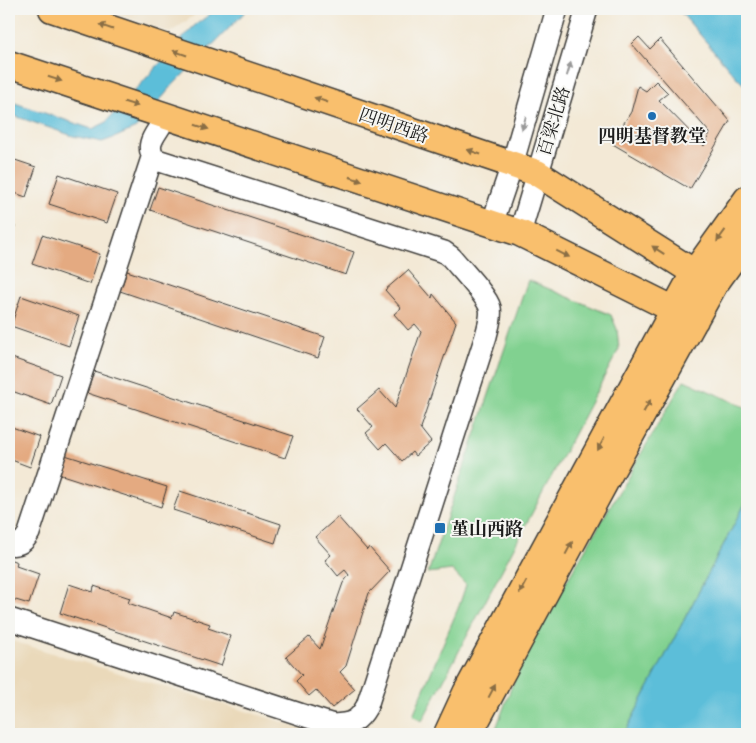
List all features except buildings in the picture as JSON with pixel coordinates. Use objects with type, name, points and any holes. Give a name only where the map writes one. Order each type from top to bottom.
[{"type":"main road","name":"四明西路","points":[[52,9],[537,173],[704,279]]},
{"type":"main road","points":[[9,64],[520,233],[684,315]]},
{"type":"main road","points":[[447,734],[466,693],[684,315],[747,199]]},
{"type":"main road","points":[[704,279],[747,239]]},
{"type":"main road","points":[[469,734],[606,480],[684,315]]},
{"type":"street","name":"百梁北路","points":[[492,224],[512,165],[557,9]]},
{"type":"street","name":"百梁北路","points":[[520,233],[587,9]]},
{"type":"street","points":[[154,159],[150,152],[150,141],[162,125],[161,113]]},
{"type":"street","points":[[9,544],[16,545],[22,543],[29,533],[151,161],[154,159]]},
{"type":"street","points":[[9,619],[333,725],[347,724],[360,718],[367,706],[486,336],[490,319],[490,308],[485,298],[451,257],[444,252],[154,159]]},
{"type":"shaded area","points":[[104,9],[203,9],[170,33]]},
{"type":"shaded area","points":[[9,640],[322,734],[9,734]]},
{"type":"green space","points":[[528,280],[611,315],[617,329],[619,349],[422,721],[413,715],[466,585],[452,570],[428,573]]},
{"type":"green space","points":[[684,380],[747,408],[747,500],[624,734],[494,734],[523,656]]},
{"type":"water","points":[[217,9],[248,9],[173,85],[136,128],[102,142],[73,136],[9,114],[9,101],[92,129],[105,123],[194,26]]},
{"type":"water","points":[[678,9],[747,9],[747,88],[737,78]]},
{"type":"water","points":[[747,500],[747,734],[624,734]]},
{"type":"place","name":"四明基督教堂","points":[[652,116]]},
{"type":"place","name":"堇山西路","points":[[440,528]]}]
